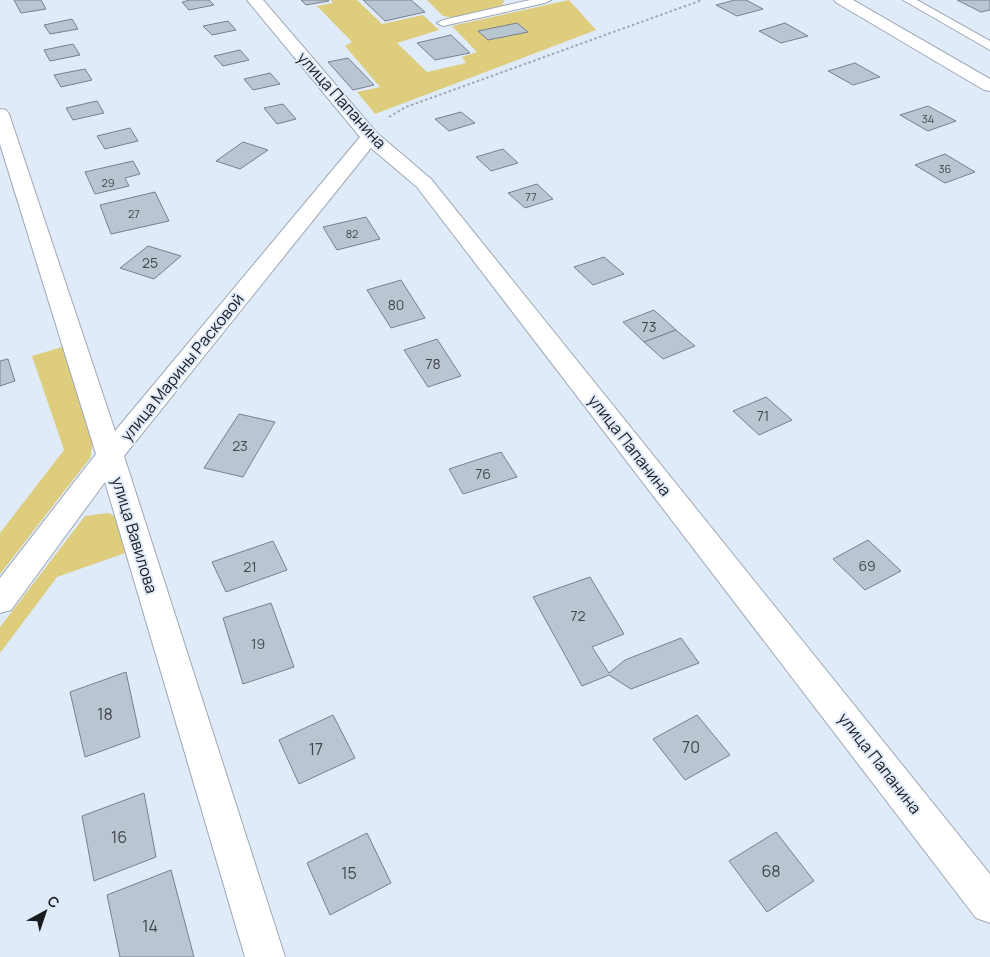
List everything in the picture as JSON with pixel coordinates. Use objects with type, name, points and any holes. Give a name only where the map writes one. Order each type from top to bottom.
[{"type":"street","name":"улица Папанина","points":[[255,0],[368,134],[424,183],[990,904]]},
{"type":"street","points":[[842,0],[990,86]]},
{"type":"street","name":"улица Вавилова","points":[[0,114],[110,455],[264,957]]},
{"type":"street","name":"улица Марины Расковой","points":[[0,601],[110,455],[368,134]]},
{"type":"lane","points":[[443,23],[545,0]]},
{"type":"lane","points":[[909,0],[990,46]]},
{"type":"path","points":[[368,134],[406,107],[702,0]]},
{"type":"shaded area","points":[[331,0],[357,0],[382,24],[423,15],[439,30],[397,43],[427,72],[466,63],[462,57],[477,52],[452,26],[569,0],[596,30],[375,114],[357,92],[380,87],[345,46],[352,42],[317,6],[333,3]]},
{"type":"shaded area","points":[[427,0],[504,1],[502,7],[455,18],[443,16]]},
{"type":"shaded area","points":[[62,347],[91,432],[93,444],[90,458],[0,574],[0,533],[64,450],[32,356]]},
{"type":"shaded area","points":[[108,513],[115,516],[128,552],[57,577],[0,653],[0,627],[85,516]]},
{"type":"building","points":[[14,0],[41,0],[46,9],[21,13]]},
{"type":"building","points":[[209,0],[214,5],[189,10],[182,2]]},
{"type":"building","points":[[301,0],[328,0],[329,1],[306,5]]},
{"type":"building","points":[[363,0],[411,0],[425,12],[385,21]]},
{"type":"building","points":[[735,0],[746,0],[763,9],[737,16],[716,5]]},
{"type":"building","points":[[957,0],[988,0],[990,1],[990,10],[981,12]]},
{"type":"building","points":[[72,19],[78,29],[50,34],[44,25]]},
{"type":"building","points":[[228,21],[236,30],[212,35],[203,26]]},
{"type":"building","points":[[517,23],[528,32],[488,40],[478,31]]},
{"type":"building","points":[[785,23],[808,36],[781,43],[759,31]]},
{"type":"building","points":[[451,35],[470,53],[435,60],[417,43]]},
{"type":"building","points":[[73,44],[80,55],[50,61],[44,50]]},
{"type":"building","points":[[240,50],[249,60],[223,66],[214,56]]},
{"type":"building","points":[[348,58],[374,85],[353,90],[328,62]]},
{"type":"building","points":[[855,63],[880,77],[853,85],[828,71]]},
{"type":"building","points":[[85,69],[92,80],[61,87],[54,75]]},
{"type":"building","points":[[270,73],[280,84],[253,90],[244,79]]},
{"type":"building","points":[[97,101],[104,113],[73,120],[66,108]]},
{"type":"building","points":[[283,104],[296,119],[277,124],[264,108]]},
{"type":"building","points":[[928,106],[956,121],[928,131],[900,115]]},
{"type":"building","points":[[461,112],[475,123],[449,131],[435,119]]},
{"type":"building","points":[[130,128],[138,141],[105,149],[97,136]]},
{"type":"building","points":[[243,142],[268,150],[240,169],[216,161]]},
{"type":"building","points":[[503,149],[518,163],[491,171],[476,157]]},
{"type":"building","points":[[945,154],[975,172],[945,183],[915,165]]},
{"type":"building","points":[[133,161],[140,174],[125,178],[129,186],[95,194],[85,172]]},
{"type":"building","points":[[537,184],[553,199],[525,208],[508,193]]},
{"type":"building","points":[[155,192],[169,221],[111,234],[100,205]]},
{"type":"building","points":[[366,217],[380,239],[337,250],[323,227]]},
{"type":"building","points":[[148,246],[181,256],[154,279],[120,268]]},
{"type":"building","points":[[604,257],[624,274],[593,285],[574,267]]},
{"type":"building","points":[[401,280],[425,318],[391,328],[367,290]]},
{"type":"building","points":[[654,310],[676,330],[644,342],[623,322]]},
{"type":"building","points":[[676,330],[695,346],[663,359],[644,342]]},
{"type":"building","points":[[437,339],[461,376],[428,387],[404,350]]},
{"type":"building","points":[[8,359],[15,381],[0,386],[0,361]]},
{"type":"building","points":[[766,397],[792,420],[759,435],[733,411]]},
{"type":"building","points":[[239,414],[275,422],[243,477],[204,468]]},
{"type":"building","points":[[501,452],[517,477],[463,494],[449,469]]},
{"type":"building","points":[[868,540],[901,571],[865,590],[833,559]]},
{"type":"building","points":[[273,541],[287,570],[226,592],[212,562]]},
{"type":"building","points":[[590,577],[624,634],[592,647],[609,673],[625,660],[681,638],[699,663],[631,689],[609,675],[582,686],[533,597]]},
{"type":"building","points":[[271,603],[294,667],[243,684],[223,618]]},
{"type":"building","points":[[126,672],[140,737],[85,757],[70,692]]},
{"type":"building","points":[[333,715],[355,758],[299,784],[279,740]]},
{"type":"building","points":[[697,715],[730,755],[685,780],[653,739]]},
{"type":"building","points":[[144,793],[156,857],[94,881],[82,816]]},
{"type":"building","points":[[776,832],[814,881],[767,912],[729,861]]},
{"type":"building","points":[[367,833],[391,883],[330,915],[307,863]]},
{"type":"building","points":[[171,870],[194,957],[120,957],[107,895]]}]
